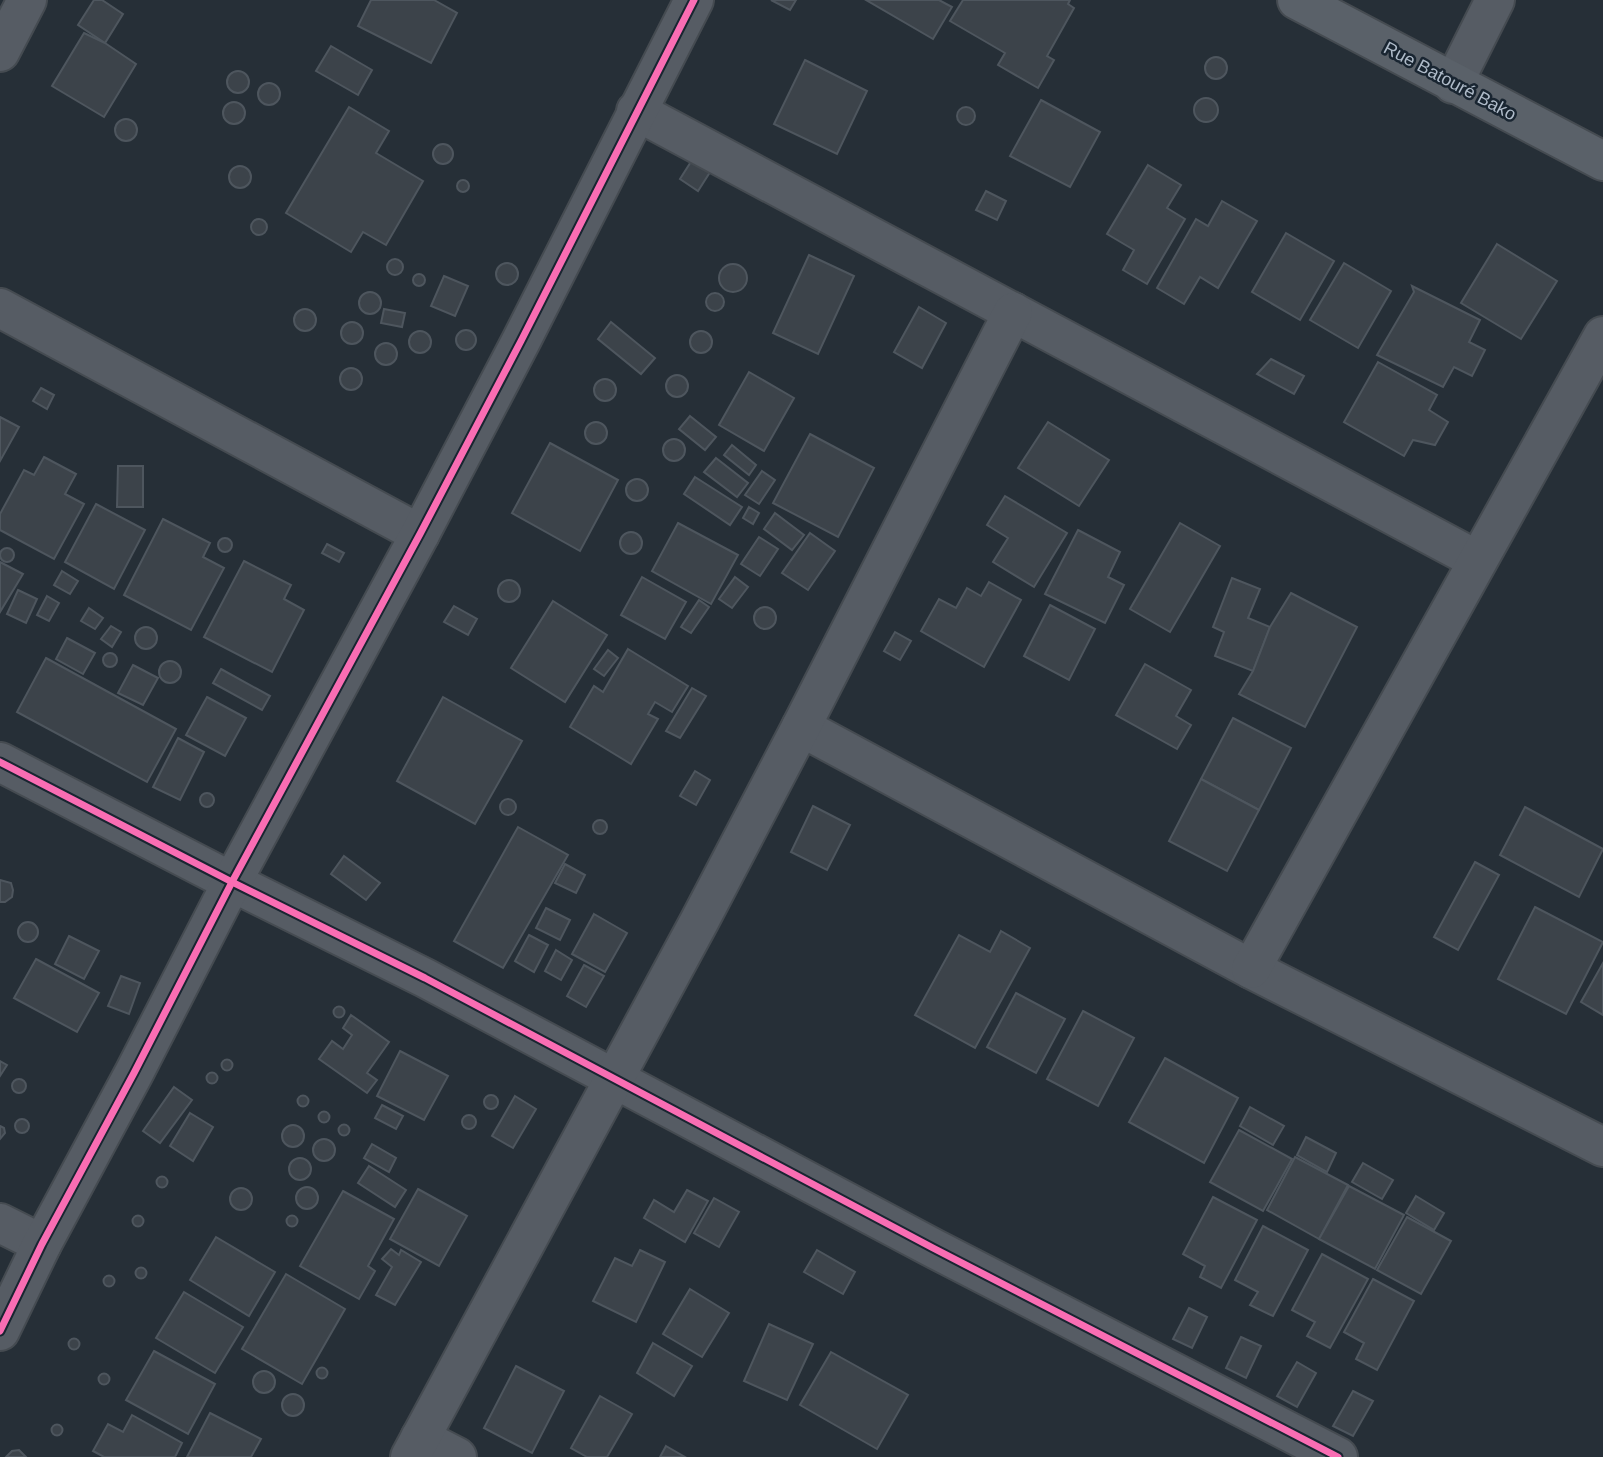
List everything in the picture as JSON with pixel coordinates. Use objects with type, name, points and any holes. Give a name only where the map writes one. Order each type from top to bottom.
[{"type":"main road","name":"Rue Batouré Bako","points":[[1297,0],[1603,161]]},
{"type":"street","points":[[0,52],[27,0]]},
{"type":"street","points":[[0,1331],[42,1244],[232,882],[521,341],[694,0]]},
{"type":"street","points":[[1453,84],[1495,0]]},
{"type":"street","points":[[636,111],[1476,560]]},
{"type":"street","points":[[0,308],[420,534]]},
{"type":"street","points":[[457,1457],[415,1447],[700,920],[1013,312]]},
{"type":"street","points":[[1251,969],[1378,743],[1476,560],[1603,336]]},
{"type":"street","points":[[801,727],[1251,969],[1603,1147]]},
{"type":"street","points":[[0,762],[425,978],[1082,1326],[1338,1457]]},
{"type":"street","points":[[0,1223],[42,1244]]},
{"type":"building","points":[[94,0],[102,0],[123,14],[105,43],[78,25]]},
{"type":"building","points":[[371,0],[434,0],[457,13],[431,63],[358,26]]},
{"type":"building","points":[[771,0],[796,0],[790,10]]},
{"type":"building","points":[[866,0],[939,0],[952,7],[933,39]]},
{"type":"building","points":[[963,0],[1070,0],[1068,4],[1074,8],[1047,56],[1054,60],[1038,88],[998,65],[1005,53],[950,21]]},
{"type":"building","points":[[84,33],[105,43],[136,64],[104,117],[52,86]]},
{"type":"building","points":[[331,46],[372,70],[358,95],[316,71]]},
{"type":"building","points":[[1216,57],[1224,60],[1227,68],[1224,76],[1216,79],[1208,76],[1205,68],[1208,60]]},
{"type":"building","points":[[805,60],[867,91],[837,154],[774,124]]},
{"type":"building","points":[[238,71],[246,74],[249,82],[246,90],[238,93],[230,90],[227,82],[230,74]]},
{"type":"building","points":[[269,83],[277,86],[280,94],[277,102],[269,105],[261,102],[258,94],[261,86]]},
{"type":"building","points":[[1206,98],[1215,101],[1218,110],[1215,119],[1206,122],[1197,119],[1194,110],[1197,101]]},
{"type":"building","points":[[1041,100],[1100,132],[1070,187],[1010,156]]},
{"type":"building","points":[[230,102],[238,102],[245,109],[245,117],[238,124],[230,124],[223,117],[223,109]]},
{"type":"building","points":[[349,107],[389,131],[376,153],[423,181],[386,245],[363,232],[351,252],[286,213]]},
{"type":"building","points":[[966,107],[972,110],[975,116],[972,122],[966,125],[960,122],[957,116],[960,110]]},
{"type":"building","points":[[126,119],[134,122],[137,130],[134,138],[126,141],[118,138],[115,130],[118,122]]},
{"type":"building","points":[[439,144],[447,144],[453,154],[447,164],[439,164],[433,158],[433,150]]},
{"type":"building","points":[[694,157],[712,169],[698,191],[680,179]]},
{"type":"building","points":[[1148,165],[1181,185],[1167,208],[1185,219],[1147,284],[1123,270],[1134,250],[1107,234]]},
{"type":"building","points":[[240,166],[248,169],[251,177],[248,185],[240,188],[232,185],[229,177],[232,169]]},
{"type":"building","points":[[463,180],[469,186],[463,192],[457,186]]},
{"type":"building","points":[[986,191],[1006,201],[997,220],[976,210]]},
{"type":"building","points":[[1222,201],[1257,221],[1218,288],[1200,277],[1184,304],[1157,288],[1196,219],[1208,226]]},
{"type":"building","points":[[259,219],[265,221],[265,233],[259,235],[253,233],[251,227],[253,221]]},
{"type":"building","points":[[1286,233],[1334,261],[1300,320],[1252,292]]},
{"type":"building","points":[[1497,244],[1557,281],[1521,339],[1461,303]]},
{"type":"building","points":[[809,255],[854,276],[818,354],[773,333]]},
{"type":"building","points":[[395,259],[401,261],[401,273],[395,275],[389,273],[387,267],[389,261]]},
{"type":"building","points":[[507,263],[515,266],[518,274],[515,282],[507,285],[499,282],[496,274],[499,266]]},
{"type":"building","points":[[1344,263],[1391,291],[1358,348],[1310,320]]},
{"type":"building","points":[[733,264],[743,268],[747,278],[743,288],[733,292],[723,288],[719,278],[723,268]]},
{"type":"building","points":[[419,274],[425,280],[419,286],[413,280]]},
{"type":"building","points":[[444,276],[468,286],[455,316],[431,306]]},
{"type":"building","points":[[1412,286],[1480,320],[1469,342],[1485,350],[1472,376],[1454,367],[1443,387],[1377,355],[1414,292]]},
{"type":"building","points":[[370,292],[378,295],[381,303],[378,311],[370,314],[362,311],[359,303],[362,295]]},
{"type":"building","points":[[711,293],[719,293],[724,302],[722,309],[711,311],[706,306],[706,298]]},
{"type":"building","points":[[919,307],[946,323],[922,368],[894,352]]},
{"type":"building","points":[[305,309],[313,312],[316,320],[313,328],[305,331],[297,328],[294,320],[297,312]]},
{"type":"building","points":[[384,309],[405,313],[402,327],[381,323]]},
{"type":"building","points":[[352,322],[360,325],[363,333],[360,341],[352,344],[344,341],[341,333],[344,325]]},
{"type":"building","points":[[611,322],[655,358],[641,374],[598,339]]},
{"type":"building","points":[[462,330],[470,330],[476,340],[470,350],[462,350],[456,344],[456,336]]},
{"type":"building","points":[[416,331],[424,331],[431,338],[431,346],[424,353],[416,353],[409,346],[409,338]]},
{"type":"building","points":[[701,331],[709,334],[712,342],[709,350],[701,353],[693,350],[690,342],[693,334]]},
{"type":"building","points":[[382,343],[390,343],[397,350],[397,358],[390,365],[382,365],[375,358],[375,350]]},
{"type":"building","points":[[1271,359],[1304,376],[1294,394],[1257,374]]},
{"type":"building","points":[[1378,362],[1437,395],[1429,410],[1448,422],[1435,445],[1413,440],[1404,456],[1344,422]]},
{"type":"building","points":[[351,368],[359,371],[362,379],[359,387],[351,390],[343,387],[340,379],[343,371]]},
{"type":"building","points":[[749,372],[794,398],[764,451],[719,425]]},
{"type":"building","points":[[673,375],[681,375],[688,382],[688,390],[681,397],[673,397],[666,390],[666,382]]},
{"type":"building","points":[[601,379],[609,379],[616,386],[616,394],[609,401],[601,401],[594,394],[594,386]]},
{"type":"building","points":[[41,388],[54,395],[47,409],[33,401]]},
{"type":"building","points":[[690,416],[716,437],[705,450],[679,429]]},
{"type":"building","points":[[0,417],[19,427],[0,461]]},
{"type":"building","points":[[596,422],[604,425],[607,433],[604,441],[596,444],[588,441],[585,433],[588,425]]},
{"type":"building","points":[[1048,422],[1109,460],[1079,506],[1018,468]]},
{"type":"building","points":[[810,434],[874,468],[838,537],[773,503]]},
{"type":"building","points":[[670,439],[678,439],[685,446],[685,454],[678,461],[670,461],[663,454],[663,446]]},
{"type":"building","points":[[550,443],[618,480],[580,551],[512,513]]},
{"type":"building","points":[[732,445],[756,465],[749,475],[724,455]]},
{"type":"building","points":[[44,457],[76,474],[65,494],[84,504],[54,559],[0,530],[0,514],[24,470],[34,475]]},
{"type":"building","points":[[716,458],[748,483],[737,497],[704,472]]},
{"type":"building","points":[[118,466],[143,466],[143,507],[117,507]]},
{"type":"building","points":[[762,471],[775,480],[759,504],[745,495]]},
{"type":"building","points":[[695,477],[742,507],[730,525],[684,494]]},
{"type":"building","points":[[637,479],[645,482],[648,490],[645,498],[637,501],[629,498],[626,490],[629,482]]},
{"type":"building","points":[[1005,496],[1067,533],[1034,587],[993,562],[1008,538],[987,525]]},
{"type":"building","points":[[96,504],[145,530],[114,589],[65,562]]},
{"type":"building","points":[[749,507],[759,513],[753,524],[743,518]]},
{"type":"building","points":[[775,513],[804,535],[792,550],[764,529]]},
{"type":"building","points":[[163,519],[210,543],[203,557],[224,568],[191,630],[124,595]]},
{"type":"building","points":[[678,523],[738,555],[711,604],[652,571]]},
{"type":"building","points":[[1180,523],[1220,546],[1170,632],[1130,609]]},
{"type":"building","points":[[1078,530],[1120,552],[1108,577],[1124,585],[1105,623],[1045,594]]},
{"type":"building","points":[[631,532],[639,535],[642,543],[639,551],[631,554],[623,551],[620,543],[623,535]]},
{"type":"building","points":[[810,533],[835,551],[808,590],[782,573]]},
{"type":"building","points":[[759,537],[778,549],[760,576],[741,564]]},
{"type":"building","points":[[222,538],[228,538],[232,545],[228,552],[222,552],[218,548],[218,542]]},
{"type":"building","points":[[327,544],[344,553],[339,562],[322,553]]},
{"type":"building","points":[[4,548],[10,548],[14,555],[10,562],[4,562],[0,558],[0,552]]},
{"type":"building","points":[[244,561],[291,585],[284,599],[304,610],[272,672],[204,637]]},
{"type":"building","points":[[0,562],[23,574],[0,612]]},
{"type":"building","points":[[62,571],[78,581],[70,594],[54,585]]},
{"type":"building","points":[[642,577],[686,602],[665,639],[621,615]]},
{"type":"building","points":[[735,577],[748,587],[732,608],[719,599]]},
{"type":"building","points":[[1232,578],[1260,589],[1248,618],[1270,627],[1253,671],[1215,656],[1224,632],[1213,627]]},
{"type":"building","points":[[509,580],[517,583],[520,591],[517,599],[509,602],[501,599],[498,591],[501,583]]},
{"type":"building","points":[[989,582],[1021,600],[984,667],[921,631],[939,599],[956,608],[967,588],[981,596]]},
{"type":"building","points":[[18,590],[37,599],[26,623],[7,614]]},
{"type":"building","points":[[1291,593],[1357,627],[1305,727],[1239,694],[1253,671],[1270,627]]},
{"type":"building","points":[[47,596],[59,603],[49,621],[37,615]]},
{"type":"building","points":[[699,600],[709,607],[691,633],[681,627]]},
{"type":"building","points":[[553,601],[607,635],[565,702],[511,668]]},
{"type":"building","points":[[1050,605],[1095,629],[1069,680],[1024,656]]},
{"type":"building","points":[[454,606],[477,619],[468,635],[444,622]]},
{"type":"building","points":[[765,607],[773,610],[776,618],[773,626],[765,629],[757,626],[754,618],[757,610]]},
{"type":"building","points":[[89,608],[103,618],[95,629],[81,621]]},
{"type":"building","points":[[111,626],[121,632],[112,647],[101,639]]},
{"type":"building","points":[[146,627],[154,630],[157,638],[154,646],[146,649],[138,646],[135,638],[138,630]]},
{"type":"building","points":[[895,632],[911,641],[900,660],[884,651]]},
{"type":"building","points":[[67,638],[95,653],[83,674],[56,659]]},
{"type":"building","points":[[628,649],[688,686],[672,712],[655,702],[648,714],[658,719],[631,764],[570,727],[594,686],[603,692]]},
{"type":"building","points":[[608,650],[618,658],[604,676],[594,669]]},
{"type":"building","points":[[107,653],[113,653],[117,660],[113,667],[107,667],[103,663],[103,657]]},
{"type":"building","points":[[46,658],[176,729],[147,782],[17,712]]},
{"type":"building","points":[[170,661],[178,664],[181,672],[178,680],[170,683],[162,680],[159,672],[162,664]]},
{"type":"building","points":[[1145,664],[1191,690],[1176,716],[1191,725],[1177,749],[1116,715]]},
{"type":"building","points":[[133,665],[158,678],[143,705],[118,693]]},
{"type":"building","points":[[221,669],[270,696],[262,710],[213,683]]},
{"type":"building","points":[[692,688],[706,696],[680,738],[666,731]]},
{"type":"building","points":[[207,697],[246,718],[225,756],[186,735]]},
{"type":"building","points":[[443,697],[522,741],[475,824],[397,781]]},
{"type":"building","points":[[1233,718],[1291,748],[1259,810],[1201,779]]},
{"type":"building","points":[[178,738],[204,752],[180,800],[153,787]]},
{"type":"building","points":[[695,771],[710,780],[696,805],[680,796]]},
{"type":"building","points":[[1201,779],[1259,810],[1227,871],[1169,841]]},
{"type":"building","points":[[204,793],[210,793],[214,800],[210,807],[204,807],[200,803],[200,797]]},
{"type":"building","points":[[508,799],[514,801],[514,813],[508,815],[502,813],[500,807],[502,801]]},
{"type":"building","points":[[813,806],[850,825],[827,870],[791,852]]},
{"type":"building","points":[[1525,807],[1603,849],[1579,897],[1500,855]]},
{"type":"building","points":[[600,820],[605,822],[605,832],[600,834],[595,832],[593,827],[595,822]]},
{"type":"building","points":[[518,827],[568,855],[503,968],[454,941]]},
{"type":"building","points":[[344,856],[380,883],[366,900],[331,874]]},
{"type":"building","points":[[1475,862],[1499,875],[1458,950],[1434,937]]},
{"type":"building","points":[[565,864],[585,875],[576,893],[555,883]]},
{"type":"building","points":[[0,880],[11,883],[13,890],[12,897],[5,902],[0,902]]},
{"type":"building","points":[[1535,907],[1603,942],[1566,1014],[1498,979]]},
{"type":"building","points":[[546,908],[570,920],[560,940],[536,928]]},
{"type":"building","points":[[594,914],[627,933],[605,972],[572,954]]},
{"type":"building","points":[[24,922],[32,922],[38,932],[32,942],[24,942],[18,936],[18,928]]},
{"type":"building","points":[[1001,931],[1030,948],[975,1048],[915,1015],[959,935],[990,952]]},
{"type":"building","points":[[529,935],[548,945],[534,972],[515,961]]},
{"type":"building","points":[[69,936],[99,951],[84,979],[55,964]]},
{"type":"building","points":[[556,950],[572,960],[561,980],[545,971]]},
{"type":"building","points":[[36,959],[99,993],[77,1032],[14,998]]},
{"type":"building","points":[[1603,963],[1603,1015],[1581,1002]]},
{"type":"building","points":[[584,965],[604,976],[586,1007],[567,996]]},
{"type":"building","points":[[121,976],[140,983],[129,1014],[108,1006]]},
{"type":"building","points":[[1016,993],[1065,1019],[1036,1073],[987,1047]]},
{"type":"building","points":[[339,1006],[345,1012],[339,1018],[333,1012]]},
{"type":"building","points":[[1083,1011],[1134,1038],[1098,1106],[1047,1079]]},
{"type":"building","points":[[351,1015],[389,1042],[367,1073],[377,1080],[367,1093],[319,1059],[332,1041],[343,1049],[352,1035],[343,1028]]},
{"type":"building","points":[[400,1051],[448,1076],[424,1120],[377,1096]]},
{"type":"building","points":[[1165,1058],[1238,1098],[1204,1163],[1129,1122]]},
{"type":"building","points":[[227,1059],[233,1065],[227,1071],[221,1065]]},
{"type":"building","points":[[0,1061],[7,1065],[0,1076]]},
{"type":"building","points":[[212,1072],[218,1078],[212,1084],[206,1078]]},
{"type":"building","points":[[16,1079],[22,1079],[26,1086],[22,1093],[16,1093],[12,1089],[12,1083]]},
{"type":"building","points":[[174,1087],[192,1100],[160,1143],[143,1131]]},
{"type":"building","points":[[303,1095],[309,1101],[303,1107],[297,1101]]},
{"type":"building","points":[[491,1095],[496,1097],[496,1107],[491,1109],[486,1107],[484,1102],[486,1097]]},
{"type":"building","points":[[515,1096],[536,1109],[513,1148],[492,1136]]},
{"type":"building","points":[[382,1105],[403,1116],[396,1129],[375,1118]]},
{"type":"building","points":[[1250,1107],[1284,1126],[1273,1145],[1240,1126]]},
{"type":"building","points":[[324,1111],[330,1117],[324,1123],[318,1117]]},
{"type":"building","points":[[190,1113],[213,1127],[193,1161],[170,1146]]},
{"type":"building","points":[[469,1115],[474,1117],[474,1127],[469,1129],[464,1127],[462,1122],[464,1117]]},
{"type":"building","points":[[19,1119],[25,1119],[29,1126],[25,1133],[19,1133],[15,1129],[15,1123]]},
{"type":"building","points":[[344,1124],[350,1130],[344,1136],[338,1130]]},
{"type":"building","points":[[293,1125],[301,1128],[304,1136],[301,1144],[293,1147],[285,1144],[282,1136],[285,1128]]},
{"type":"building","points":[[0,1126],[5,1133],[0,1139]]},
{"type":"building","points":[[1239,1130],[1292,1159],[1263,1211],[1210,1182]]},
{"type":"building","points":[[1306,1137],[1336,1153],[1327,1172],[1297,1155]]},
{"type":"building","points":[[324,1139],[332,1142],[335,1150],[332,1158],[324,1161],[316,1158],[313,1150],[316,1142]]},
{"type":"building","points":[[372,1144],[396,1158],[389,1172],[364,1158]]},
{"type":"building","points":[[1295,1157],[1348,1185],[1319,1239],[1267,1210]]},
{"type":"building","points":[[296,1158],[304,1158],[311,1165],[311,1173],[304,1180],[296,1180],[289,1173],[289,1165]]},
{"type":"building","points":[[1363,1163],[1393,1180],[1382,1199],[1352,1182]]},
{"type":"building","points":[[369,1166],[406,1190],[395,1207],[358,1183]]},
{"type":"building","points":[[162,1176],[168,1182],[162,1188],[156,1182]]},
{"type":"building","points":[[1349,1186],[1404,1215],[1375,1269],[1319,1239]]},
{"type":"building","points":[[307,1187],[315,1190],[318,1198],[315,1206],[307,1209],[299,1206],[296,1198],[299,1190]]},
{"type":"building","points":[[241,1188],[249,1191],[252,1199],[249,1207],[241,1210],[233,1207],[230,1199],[233,1191]]},
{"type":"building","points":[[418,1189],[467,1216],[439,1266],[390,1239]]},
{"type":"building","points":[[687,1190],[708,1201],[685,1242],[644,1218],[654,1200],[674,1212]]},
{"type":"building","points":[[343,1191],[394,1219],[368,1266],[375,1271],[359,1299],[300,1266]]},
{"type":"building","points":[[1416,1196],[1444,1213],[1434,1230],[1406,1213]]},
{"type":"building","points":[[1213,1197],[1257,1220],[1221,1288],[1200,1277],[1205,1266],[1183,1254]]},
{"type":"building","points":[[714,1198],[739,1212],[719,1247],[694,1233]]},
{"type":"building","points":[[138,1215],[144,1221],[138,1227],[132,1221]]},
{"type":"building","points":[[292,1215],[298,1221],[292,1227],[286,1221]]},
{"type":"building","points":[[1407,1217],[1451,1241],[1421,1294],[1377,1270]]},
{"type":"building","points":[[1263,1226],[1308,1250],[1273,1316],[1250,1305],[1258,1292],[1235,1280]]},
{"type":"building","points":[[216,1237],[275,1272],[249,1316],[190,1280]]},
{"type":"building","points":[[391,1249],[399,1255],[401,1250],[421,1262],[395,1305],[376,1295],[392,1267],[382,1259]]},
{"type":"building","points":[[640,1250],[665,1262],[636,1322],[593,1301],[615,1258],[632,1266]]},
{"type":"building","points":[[817,1250],[855,1272],[843,1294],[804,1272]]},
{"type":"building","points":[[1322,1254],[1368,1279],[1330,1348],[1307,1336],[1315,1322],[1292,1310]]},
{"type":"building","points":[[141,1267],[147,1273],[141,1279],[135,1273]]},
{"type":"building","points":[[286,1274],[345,1309],[302,1384],[242,1349]]},
{"type":"building","points":[[109,1275],[115,1281],[109,1287],[103,1281]]},
{"type":"building","points":[[1373,1279],[1414,1301],[1377,1370],[1356,1359],[1364,1343],[1344,1332]]},
{"type":"building","points":[[690,1289],[729,1313],[702,1357],[663,1334]]},
{"type":"building","points":[[184,1292],[243,1327],[215,1373],[156,1338]]},
{"type":"building","points":[[1189,1308],[1207,1317],[1192,1348],[1173,1339]]},
{"type":"building","points":[[769,1324],[813,1344],[787,1400],[744,1381]]},
{"type":"building","points":[[1241,1337],[1261,1346],[1246,1378],[1226,1368]]},
{"type":"building","points":[[74,1338],[80,1344],[74,1350],[68,1344]]},
{"type":"building","points":[[653,1343],[692,1366],[674,1396],[637,1373]]},
{"type":"building","points":[[154,1351],[215,1384],[188,1434],[126,1400]]},
{"type":"building","points":[[831,1352],[908,1395],[877,1449],[800,1405]]},
{"type":"building","points":[[1297,1362],[1316,1373],[1297,1407],[1277,1396]]},
{"type":"building","points":[[516,1366],[564,1391],[532,1453],[484,1428]]},
{"type":"building","points":[[322,1367],[328,1373],[322,1379],[316,1373]]},
{"type":"building","points":[[260,1371],[268,1371],[275,1378],[275,1386],[268,1393],[260,1393],[253,1386],[253,1378]]},
{"type":"building","points":[[104,1373],[110,1379],[104,1385],[98,1379]]},
{"type":"building","points":[[1353,1391],[1373,1401],[1353,1436],[1333,1426]]},
{"type":"building","points":[[293,1394],[301,1397],[304,1405],[301,1413],[293,1416],[285,1413],[282,1405],[285,1397]]},
{"type":"building","points":[[600,1396],[632,1414],[607,1457],[587,1457],[571,1448]]},
{"type":"building","points":[[210,1413],[261,1439],[251,1457],[187,1457]]},
{"type":"building","points":[[132,1415],[182,1443],[175,1457],[104,1457],[93,1451],[108,1424],[123,1432]]},
{"type":"building","points":[[57,1424],[63,1430],[57,1436],[51,1430]]},
{"type":"building","points":[[666,1446],[685,1457],[660,1457]]},
{"type":"building","points":[[19,1450],[26,1457],[6,1457],[12,1451]]},
{"type":"cycle path","points":[[0,1331],[42,1244],[232,882],[521,341],[694,0]]},
{"type":"cycle path","points":[[0,762],[425,978],[933,1248],[1338,1457]]}]
